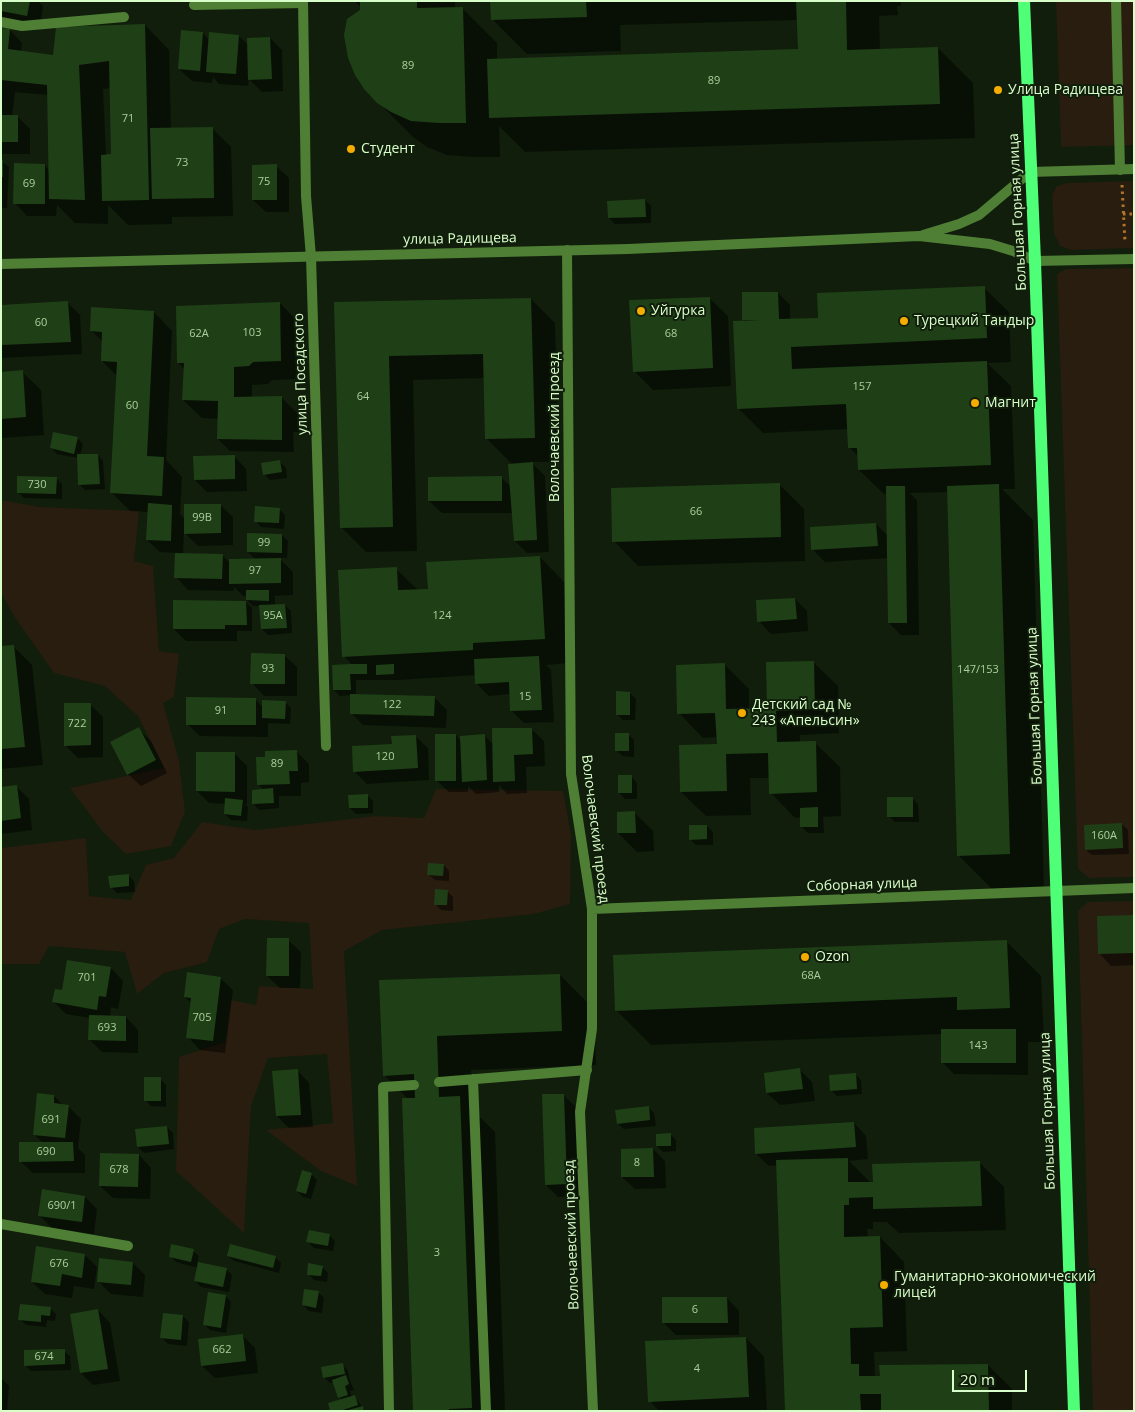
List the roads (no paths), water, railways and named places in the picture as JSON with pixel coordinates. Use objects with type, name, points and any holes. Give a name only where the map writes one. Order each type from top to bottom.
[{"type":"main road","name":"Большая Горная улица","points":[[1024,1],[1035,262],[1074,1411]]},
{"type":"street","points":[[1116,1],[1120,170]]},
{"type":"street","points":[[194,5],[303,2]]},
{"type":"street","name":"улица Посадского","points":[[303,2],[306,196],[311,257],[326,746]]},
{"type":"street","points":[[1,22],[22,26],[124,17]]},
{"type":"street","points":[[1030,172],[1134,169]]},
{"type":"street","name":"улица Радищева","points":[[919,236],[959,224],[979,215],[1030,172]]},
{"type":"street","name":"улица Радищева","points":[[1,264],[567,250],[919,236],[990,244],[1013,251],[1035,262],[1130,260]]},
{"type":"street","name":"Волочаевский проезд","points":[[567,250],[571,774],[592,909],[592,1029],[580,1112],[593,1411]]},
{"type":"street","name":"Соборная улица","points":[[592,909],[1134,888]]},
{"type":"street","points":[[439,1082],[587,1070]]},
{"type":"street","points":[[473,1079],[486,1411]]},
{"type":"street","points":[[389,1411],[383,1087],[414,1085]]},
{"type":"street","points":[[1,1224],[128,1246]]},
{"type":"place","name":"Улица Радищева","points":[[998,90]]},
{"type":"place","name":"Студент","points":[[351,149]]},
{"type":"place","name":"Уйгурка","points":[[641,311]]},
{"type":"place","name":"Турецкий Тандыр","points":[[904,321]]},
{"type":"place","name":"Магнит","points":[[975,403]]},
{"type":"place","name":"Детский сад № 243 «Апельсин»","points":[[742,713]]},
{"type":"place","name":"Ozon","points":[[805,957]]},
{"type":"place","name":"Гуманитарно-экономический лицей","points":[[884,1285]]}]
